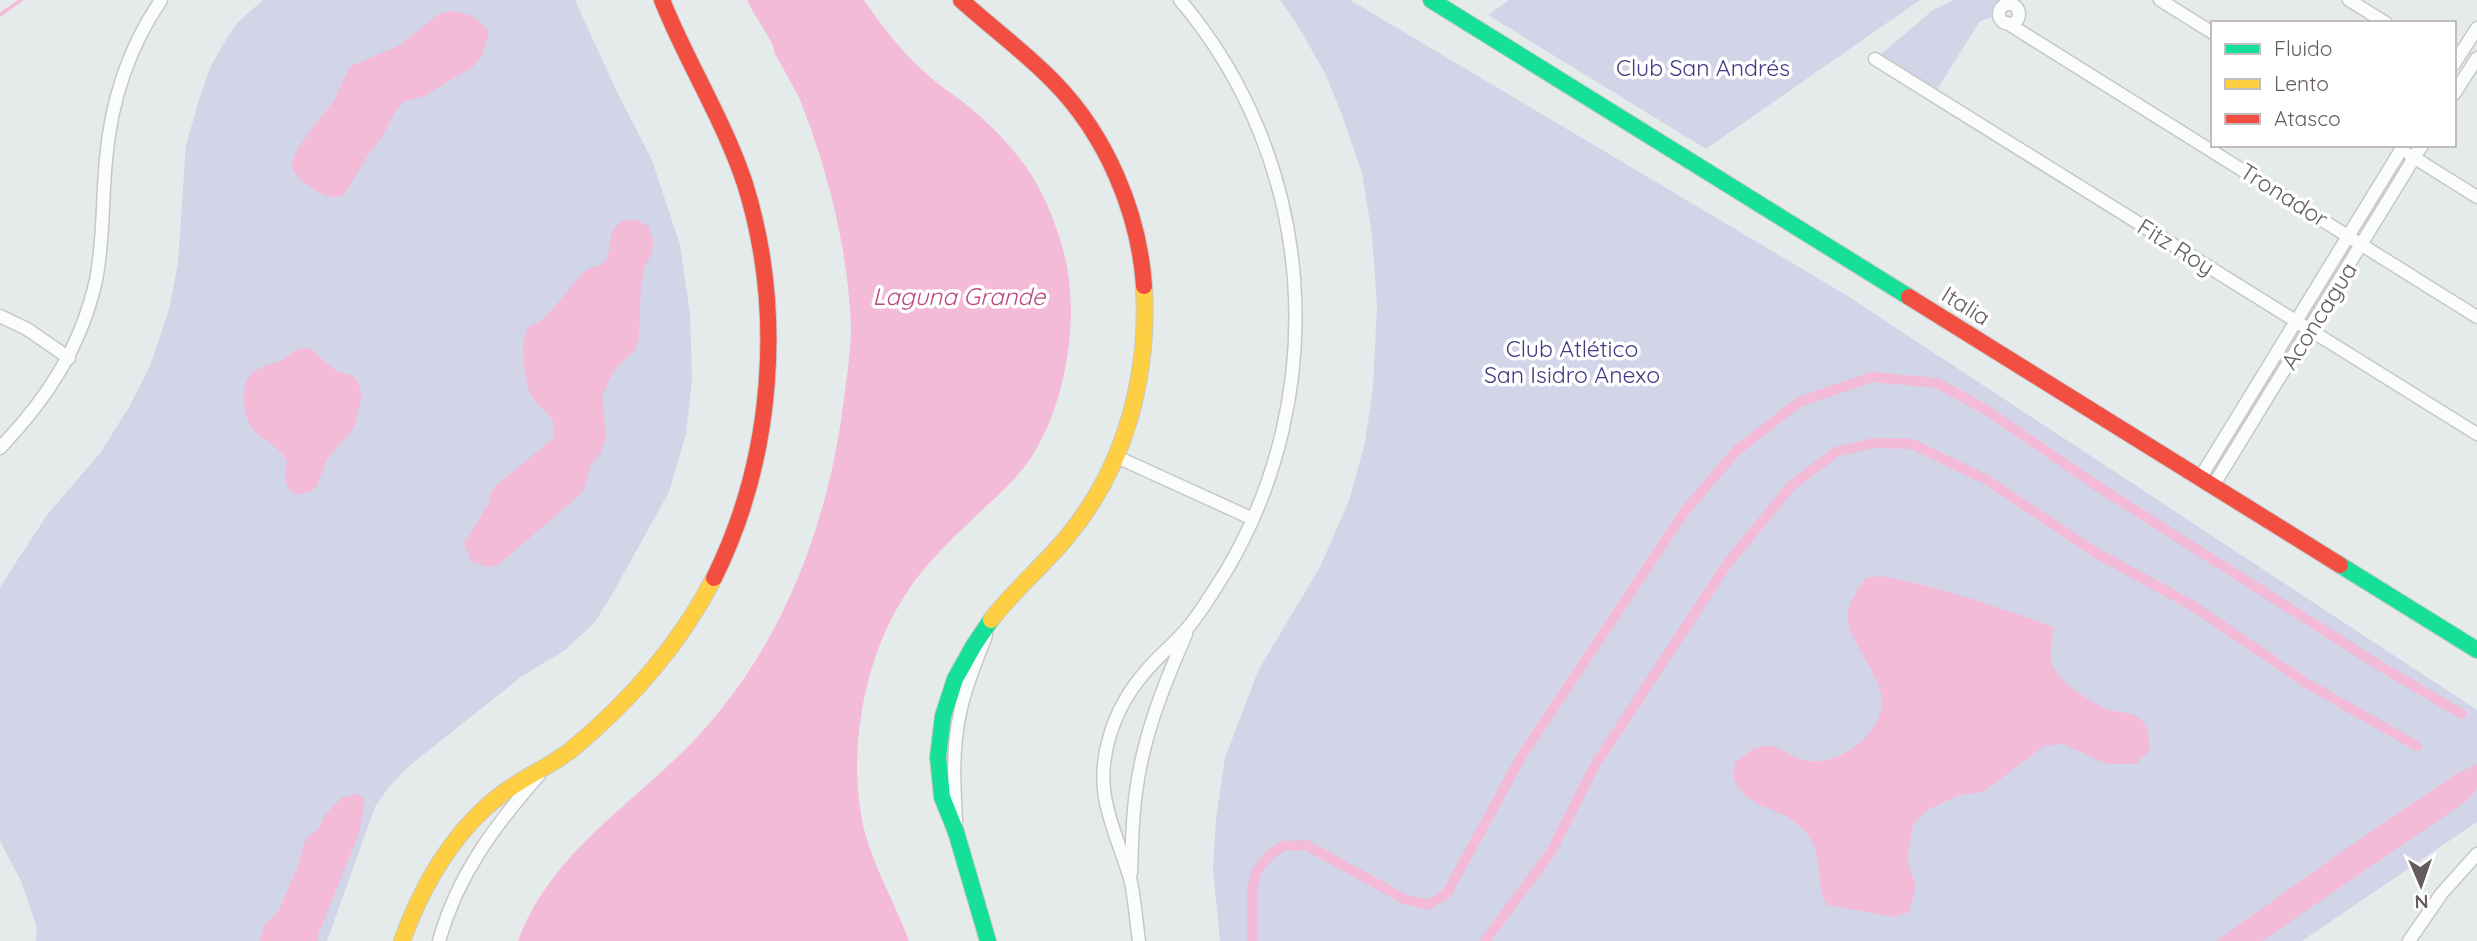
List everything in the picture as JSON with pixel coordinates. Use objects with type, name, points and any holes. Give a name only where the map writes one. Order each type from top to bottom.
[{"type":"street","points":[[0,448],[33,412],[69,358],[85,320],[102,246],[106,160],[113,111],[137,41],[161,0]]},
{"type":"street","points":[[402,941],[433,871],[464,831],[499,795],[545,768],[609,716],[663,655],[687,622],[721,562],[751,472],[762,421],[767,374],[768,309],[760,244],[733,151],[680,46],[662,0]]},
{"type":"street","points":[[961,0],[1031,58],[1082,115],[1119,178],[1132,212],[1140,246],[1147,323],[1140,386],[1118,457],[1074,528],[1021,585],[973,645],[950,692],[943,717],[939,769],[942,795],[988,941]]},
{"type":"street","points":[[1130,880],[1140,764],[1156,707],[1189,627],[1225,572],[1253,519],[1272,467],[1289,400],[1296,318],[1290,240],[1278,182],[1252,113],[1233,74],[1180,0]]},
{"type":"street","name":"Italia","points":[[1431,0],[2477,650]]},
{"type":"street","points":[[2160,0],[2211,32]]},
{"type":"street","points":[[2349,0],[2383,21]]},
{"type":"street","name":"Tronador","points":[[2012,20],[2019,31],[2477,317]]},
{"type":"street","points":[[2456,62],[2477,28]]},
{"type":"street","points":[[2456,92],[2472,77],[2477,58]]},
{"type":"street","name":"Fitz Roy","points":[[1875,59],[2477,435]]},
{"type":"street","points":[[2456,66],[2472,77]]},
{"type":"street","points":[[2400,147],[2477,197]]},
{"type":"street","name":"Aconcagua","points":[[2206,482],[2264,374],[2350,236],[2400,147]]},
{"type":"street","name":"Aconcagua","points":[[2206,482],[2278,381],[2421,147]]},
{"type":"street","points":[[0,316],[15,322],[69,358]]},
{"type":"street","points":[[2264,374],[2278,381]]},
{"type":"street","points":[[1118,457],[1253,519]]},
{"type":"street","points":[[1139,941],[1130,880],[1105,805],[1104,783],[1110,736],[1126,700],[1145,671],[1189,627]]},
{"type":"street","points":[[1145,671],[1159,672],[1166,681]]},
{"type":"street","points":[[439,941],[452,903],[482,845],[545,768]]},
{"type":"street","points":[[1111,828],[1122,834],[1134,827]]},
{"type":"street","points":[[464,831],[474,832],[479,836],[482,845]]},
{"type":"street","points":[[2409,941],[2442,893],[2477,855]]},
{"type":"green space","points":[[263,0],[575,0],[652,160],[680,245],[690,314],[692,380],[686,434],[669,492],[594,623],[565,650],[521,677],[409,766],[389,787],[375,807],[327,941],[36,941],[37,928],[21,881],[0,841],[0,587],[47,515],[101,452],[150,366],[170,306],[178,263],[186,145],[200,97],[210,68],[236,24]]},
{"type":"green space","name":"Club Atlético San Isidro Anexo","points":[[1280,0],[1350,0],[1846,295],[2477,710],[2477,822],[2302,941],[1220,941],[1213,869],[1216,819],[1225,758],[1258,671],[1320,567],[1349,501],[1365,442],[1373,387],[1377,307],[1372,235],[1362,173],[1325,73]]},
{"type":"green space","name":"Club San Andrés","points":[[1509,0],[1920,0],[1706,149],[1488,15]]},
{"type":"green space","points":[[1954,0],[2002,0],[2006,4],[1999,15],[1980,21],[1933,96],[1875,59],[1933,10]]},
{"type":"water","name":"Laguna Grande","points":[[747,0],[864,0],[910,58],[976,113],[1012,149],[1041,192],[1056,227],[1065,259],[1071,315],[1066,364],[1060,390],[1042,438],[1030,459],[1016,477],[945,546],[919,576],[893,616],[872,668],[860,724],[860,808],[874,859],[909,941],[518,941],[533,908],[553,878],[576,851],[683,751],[736,690],[782,614],[800,573],[828,488],[844,399],[850,344],[846,270],[829,186],[802,105]]},
{"type":"water","points":[[450,11],[472,17],[489,32],[482,56],[474,66],[426,95],[403,102],[344,195],[328,196],[303,182],[293,169],[294,158],[303,141],[334,100],[351,66],[400,45],[437,15]]},
{"type":"water","points":[[628,219],[648,226],[653,239],[652,253],[645,266],[641,285],[639,337],[635,350],[614,370],[602,396],[606,438],[601,452],[590,466],[586,485],[581,494],[498,565],[488,567],[471,561],[464,544],[490,501],[494,487],[554,438],[551,417],[534,399],[528,387],[523,351],[527,329],[546,315],[584,272],[603,263],[609,252],[615,227]]},
{"type":"water","points":[[304,348],[311,349],[336,371],[352,375],[357,380],[362,395],[354,428],[327,459],[316,488],[300,494],[294,493],[287,485],[287,462],[284,456],[256,433],[249,423],[244,394],[247,380],[253,372]]},
{"type":"water","points":[[1882,576],[1947,592],[2053,627],[2050,652],[2059,676],[2099,705],[2142,720],[2149,744],[2149,751],[2136,764],[2107,764],[2063,744],[2044,746],[1983,792],[1960,795],[1929,809],[1913,824],[1907,861],[1916,886],[1909,912],[1894,917],[1827,905],[1821,890],[1817,855],[1809,837],[1802,828],[1785,816],[1749,798],[1733,779],[1735,762],[1759,747],[1775,747],[1802,760],[1821,761],[1846,752],[1868,735],[1876,724],[1882,699],[1876,681],[1850,630],[1848,612],[1866,578]]},
{"type":"water","points":[[2477,764],[2477,789],[2468,800],[2262,941],[2216,941],[2456,774]]},
{"type":"water","points":[[356,794],[365,799],[359,833],[318,935],[318,941],[260,941],[264,926],[278,912],[297,868],[306,838],[319,829],[325,815],[341,798]]},
{"type":"waterway","points":[[0,15],[21,0]]},
{"type":"waterway","points":[[1252,941],[1252,890],[1257,870],[1271,854],[1283,846],[1306,845],[1404,899],[1428,905],[1447,893],[1521,757],[1685,511],[1736,451],[1799,402],[1872,377],[1937,383],[1986,410],[2105,491],[2385,669],[2462,714]]},
{"type":"waterway","points":[[1485,941],[1551,852],[1595,765],[1727,564],[1791,486],[1836,452],[1873,443],[1912,444],[1985,479],[2093,551],[2193,606],[2306,683],[2417,746]]},
{"type":"traffic: fast","points":[[1431,0],[1909,297]]},
{"type":"traffic: fast","points":[[2340,565],[2477,650]]},
{"type":"traffic: fast","points":[[988,941],[956,832],[942,797],[938,757],[943,716],[955,679],[991,620]]},
{"type":"traffic: slow","points":[[991,620],[1067,537],[1105,480],[1119,450],[1130,419],[1137,386],[1145,320],[1144,286]]},
{"type":"traffic: slow","points":[[402,941],[430,878],[455,841],[485,808],[503,793],[571,750],[613,713],[669,649],[714,578]]},
{"type":"traffic: jam","points":[[662,0],[716,114],[745,184],[758,233],[765,283],[767,384],[760,435],[734,532],[714,578]]},
{"type":"traffic: jam","points":[[961,0],[1043,71],[1073,103],[1089,126],[1117,176],[1127,203],[1141,258],[1144,286]]},
{"type":"traffic: jam","points":[[1909,297],[2340,565]]}]
